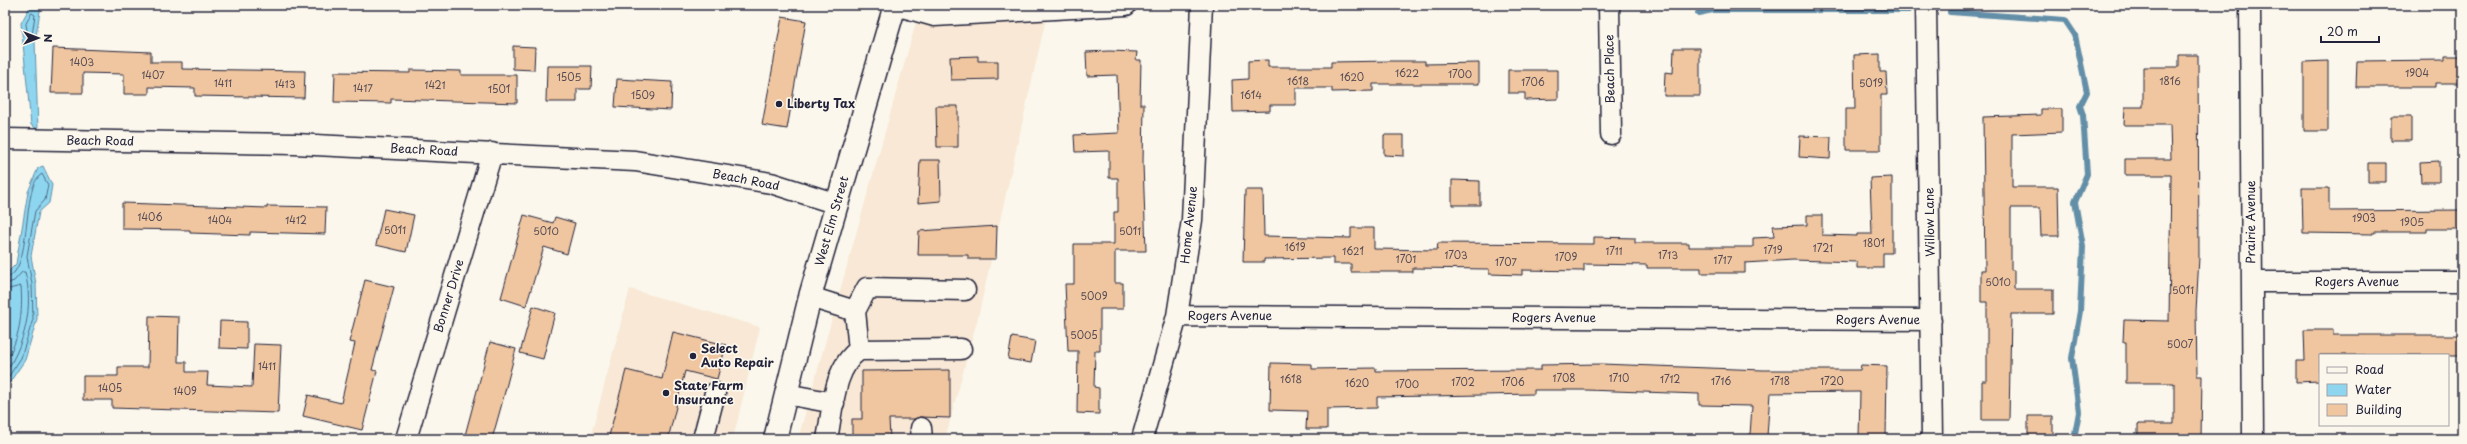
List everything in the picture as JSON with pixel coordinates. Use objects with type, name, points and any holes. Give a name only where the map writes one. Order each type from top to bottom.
[{"type":"main road","name":"West Elm Street","points":[[775,439],[810,297],[895,5]]},
{"type":"street","points":[[895,5],[934,16],[1035,8],[1126,5]]},
{"type":"street","name":"Home Avenue","points":[[1142,439],[1177,316],[1192,220],[1202,5]]},
{"type":"street","name":"Beach Place","points":[[1609,5],[1611,134]]},
{"type":"street","name":"Willow Lane","points":[[1926,5],[1932,439]]},
{"type":"street","name":"Prairie Avenue","points":[[2250,5],[2253,439]]},
{"type":"street","name":"Beach Road","points":[[5,139],[295,144],[635,161],[771,183],[837,204]]},
{"type":"street","name":"Bonner Drive","points":[[406,439],[492,153]]},
{"type":"street","name":"Rogers Avenue","points":[[2252,282],[2462,282]]},
{"type":"street","points":[[859,350],[855,311],[867,288],[965,290]]},
{"type":"street","points":[[810,297],[855,311]]},
{"type":"street","name":"Rogers Avenue","points":[[1177,316],[1931,320]]},
{"type":"street","points":[[827,439],[839,378],[849,357],[859,350],[961,349]]},
{"type":"street","points":[[703,439],[715,393]]},
{"type":"street","points":[[786,394],[834,403]]},
{"type":"shaded area","points":[[921,5],[1049,5],[978,317],[945,439],[798,439]]},
{"type":"shaded area","points":[[630,289],[760,327],[733,439],[590,439]]},
{"type":"water","points":[[31,5],[41,5],[35,42],[38,129],[31,125],[21,23]]},
{"type":"water","points":[[43,166],[52,185],[49,203],[39,212],[31,256],[36,284],[37,319],[25,360],[5,389],[5,275],[16,264],[28,192],[38,168]]},
{"type":"building","points":[[782,17],[806,21],[787,129],[762,125]]},
{"type":"building","points":[[513,46],[535,47],[534,70],[513,69]]},
{"type":"building","points":[[53,48],[151,52],[151,62],[182,62],[182,69],[305,71],[304,98],[195,96],[195,88],[149,87],[149,94],[124,94],[124,74],[83,73],[83,93],[51,93]]},
{"type":"building","points":[[1674,48],[1700,48],[1700,96],[1664,96],[1665,72],[1673,73]]},
{"type":"building","points":[[1086,52],[1137,52],[1136,60],[1141,60],[1140,104],[1144,104],[1143,163],[1146,251],[1115,251],[1115,283],[1123,283],[1123,309],[1100,309],[1100,351],[1095,351],[1094,387],[1099,388],[1099,414],[1077,413],[1078,351],[1068,351],[1065,284],[1074,284],[1074,244],[1114,244],[1114,212],[1118,212],[1118,178],[1109,178],[1109,151],[1075,152],[1074,135],[1119,133],[1117,75],[1087,76]]},
{"type":"building","points":[[1880,54],[1880,72],[1886,72],[1887,95],[1881,95],[1881,150],[1846,150],[1846,109],[1855,109],[1854,55]]},
{"type":"building","points":[[2179,55],[2198,55],[2199,257],[2196,311],[2197,376],[2202,376],[2201,439],[2138,439],[2138,424],[2174,424],[2174,383],[2126,383],[2126,342],[2123,342],[2124,320],[2169,321],[2171,175],[2125,175],[2125,159],[2171,159],[2170,125],[2124,125],[2125,107],[2143,107],[2143,67],[2179,67]]},
{"type":"building","points":[[978,56],[978,61],[998,61],[998,79],[951,80],[950,57]]},
{"type":"building","points":[[2445,56],[2462,56],[2462,83],[2435,83],[2435,87],[2356,87],[2357,61],[2445,60]]},
{"type":"building","points":[[1268,60],[1268,67],[1331,67],[1331,62],[1425,61],[1425,64],[1479,63],[1479,84],[1373,84],[1373,91],[1332,92],[1332,88],[1296,88],[1296,105],[1270,105],[1270,111],[1233,112],[1232,80],[1248,79],[1248,61]]},
{"type":"building","points":[[2328,61],[2328,131],[2304,131],[2304,62]]},
{"type":"building","points":[[547,66],[592,66],[591,89],[577,89],[577,102],[546,102]]},
{"type":"building","points":[[410,70],[461,71],[461,75],[517,75],[517,103],[391,99],[391,103],[334,102],[335,72],[410,73]]},
{"type":"building","points":[[1508,70],[1558,70],[1558,99],[1525,100],[1525,93],[1508,93]]},
{"type":"building","points":[[617,79],[672,82],[671,110],[615,107]]},
{"type":"building","points":[[936,106],[958,106],[958,147],[937,147]]},
{"type":"building","points":[[2041,109],[2062,109],[2062,132],[2012,134],[2012,187],[2058,187],[2059,236],[2041,236],[2040,208],[2011,208],[2011,270],[2014,270],[2014,289],[2053,289],[2053,314],[2011,314],[2009,420],[1982,420],[1982,381],[1987,381],[1987,302],[1981,302],[1981,270],[1985,270],[1983,117],[2041,115]]},
{"type":"building","points":[[2391,116],[2411,116],[2411,140],[2391,140]]},
{"type":"building","points":[[1384,135],[1404,135],[1404,156],[1384,155]]},
{"type":"building","points":[[1800,136],[1831,137],[1830,159],[1799,157]]},
{"type":"building","points":[[920,160],[940,160],[941,201],[918,203]]},
{"type":"building","points":[[2439,161],[2439,182],[2421,182],[2420,162]]},
{"type":"building","points":[[2368,163],[2386,163],[2386,182],[2368,182]]},
{"type":"building","points":[[1892,177],[1892,253],[1883,253],[1883,268],[1857,268],[1857,262],[1793,260],[1745,263],[1745,273],[1701,273],[1701,268],[1647,268],[1647,265],[1584,264],[1584,271],[1522,270],[1522,275],[1489,274],[1489,269],[1413,268],[1413,272],[1351,272],[1351,264],[1333,264],[1333,258],[1264,259],[1264,262],[1243,262],[1245,190],[1263,190],[1264,236],[1351,238],[1351,228],[1374,228],[1374,249],[1437,250],[1438,243],[1594,244],[1594,237],[1635,238],[1635,243],[1689,243],[1689,247],[1753,247],[1753,238],[1774,237],[1773,226],[1807,225],[1807,215],[1822,215],[1822,235],[1857,236],[1857,234],[1872,234],[1870,178]]},
{"type":"building","points":[[1452,180],[1480,181],[1480,205],[1452,205]]},
{"type":"building","points":[[2302,188],[2329,188],[2329,211],[2462,210],[2462,229],[2427,229],[2427,232],[2373,232],[2373,234],[2303,233]]},
{"type":"building","points":[[122,203],[267,208],[267,206],[326,207],[325,234],[250,232],[250,235],[190,233],[190,230],[122,229]]},
{"type":"building","points":[[384,209],[414,215],[406,252],[376,245]]},
{"type":"building","points":[[524,215],[553,223],[555,217],[575,223],[567,254],[544,247],[526,306],[501,298]]},
{"type":"building","points":[[997,226],[996,259],[968,259],[968,255],[918,255],[919,231]]},
{"type":"building","points":[[365,280],[394,287],[372,370],[377,371],[362,430],[303,416],[308,395],[341,403],[355,343],[349,342]]},
{"type":"building","points":[[533,306],[555,313],[543,359],[520,353]]},
{"type":"building","points":[[149,316],[179,317],[178,362],[186,362],[186,372],[208,372],[207,385],[252,387],[254,344],[281,345],[278,413],[112,408],[112,400],[83,400],[83,376],[118,376],[118,367],[148,367]]},
{"type":"building","points":[[220,321],[247,322],[247,349],[219,348]]},
{"type":"building","points":[[2304,330],[2333,330],[2333,335],[2462,335],[2462,355],[2319,354],[2319,381],[2296,382],[2296,361],[2305,361]]},
{"type":"building","points":[[673,332],[726,345],[717,379],[685,371],[668,439],[622,439],[609,436],[626,370],[662,379]]},
{"type":"building","points":[[1012,337],[1035,341],[1031,363],[1008,359]]},
{"type":"building","points":[[490,342],[516,349],[501,407],[492,439],[464,439]]},
{"type":"building","points":[[1271,363],[1312,364],[1312,369],[1376,368],[1376,371],[1541,370],[1541,365],[1601,364],[1763,370],[1860,370],[1861,365],[1887,366],[1886,439],[1859,439],[1860,392],[1770,393],[1767,436],[1750,435],[1752,406],[1699,405],[1699,394],[1586,390],[1534,390],[1534,394],[1377,397],[1377,408],[1327,409],[1327,429],[1306,429],[1307,411],[1270,410]]},
{"type":"building","points":[[950,370],[950,418],[920,417],[914,419],[889,419],[890,439],[852,439],[852,419],[862,419],[862,371]]},
{"type":"building","points":[[2028,416],[2053,416],[2053,439],[2028,439]]},
{"type":"waterway","points":[[1698,13],[1713,10],[1909,10]]},
{"type":"waterway","points":[[1950,12],[2065,20],[2075,35],[2087,92],[2080,106],[2083,115],[2087,174],[2075,202],[2083,246],[2080,311],[2072,358],[2079,412],[2074,439]]},
{"type":"place","name":"Liberty Tax","points":[[779,104]]},
{"type":"place","name":"Select Auto Repair","points":[[693,356]]},
{"type":"place","name":"State Farm Insurance","points":[[666,393]]}]
